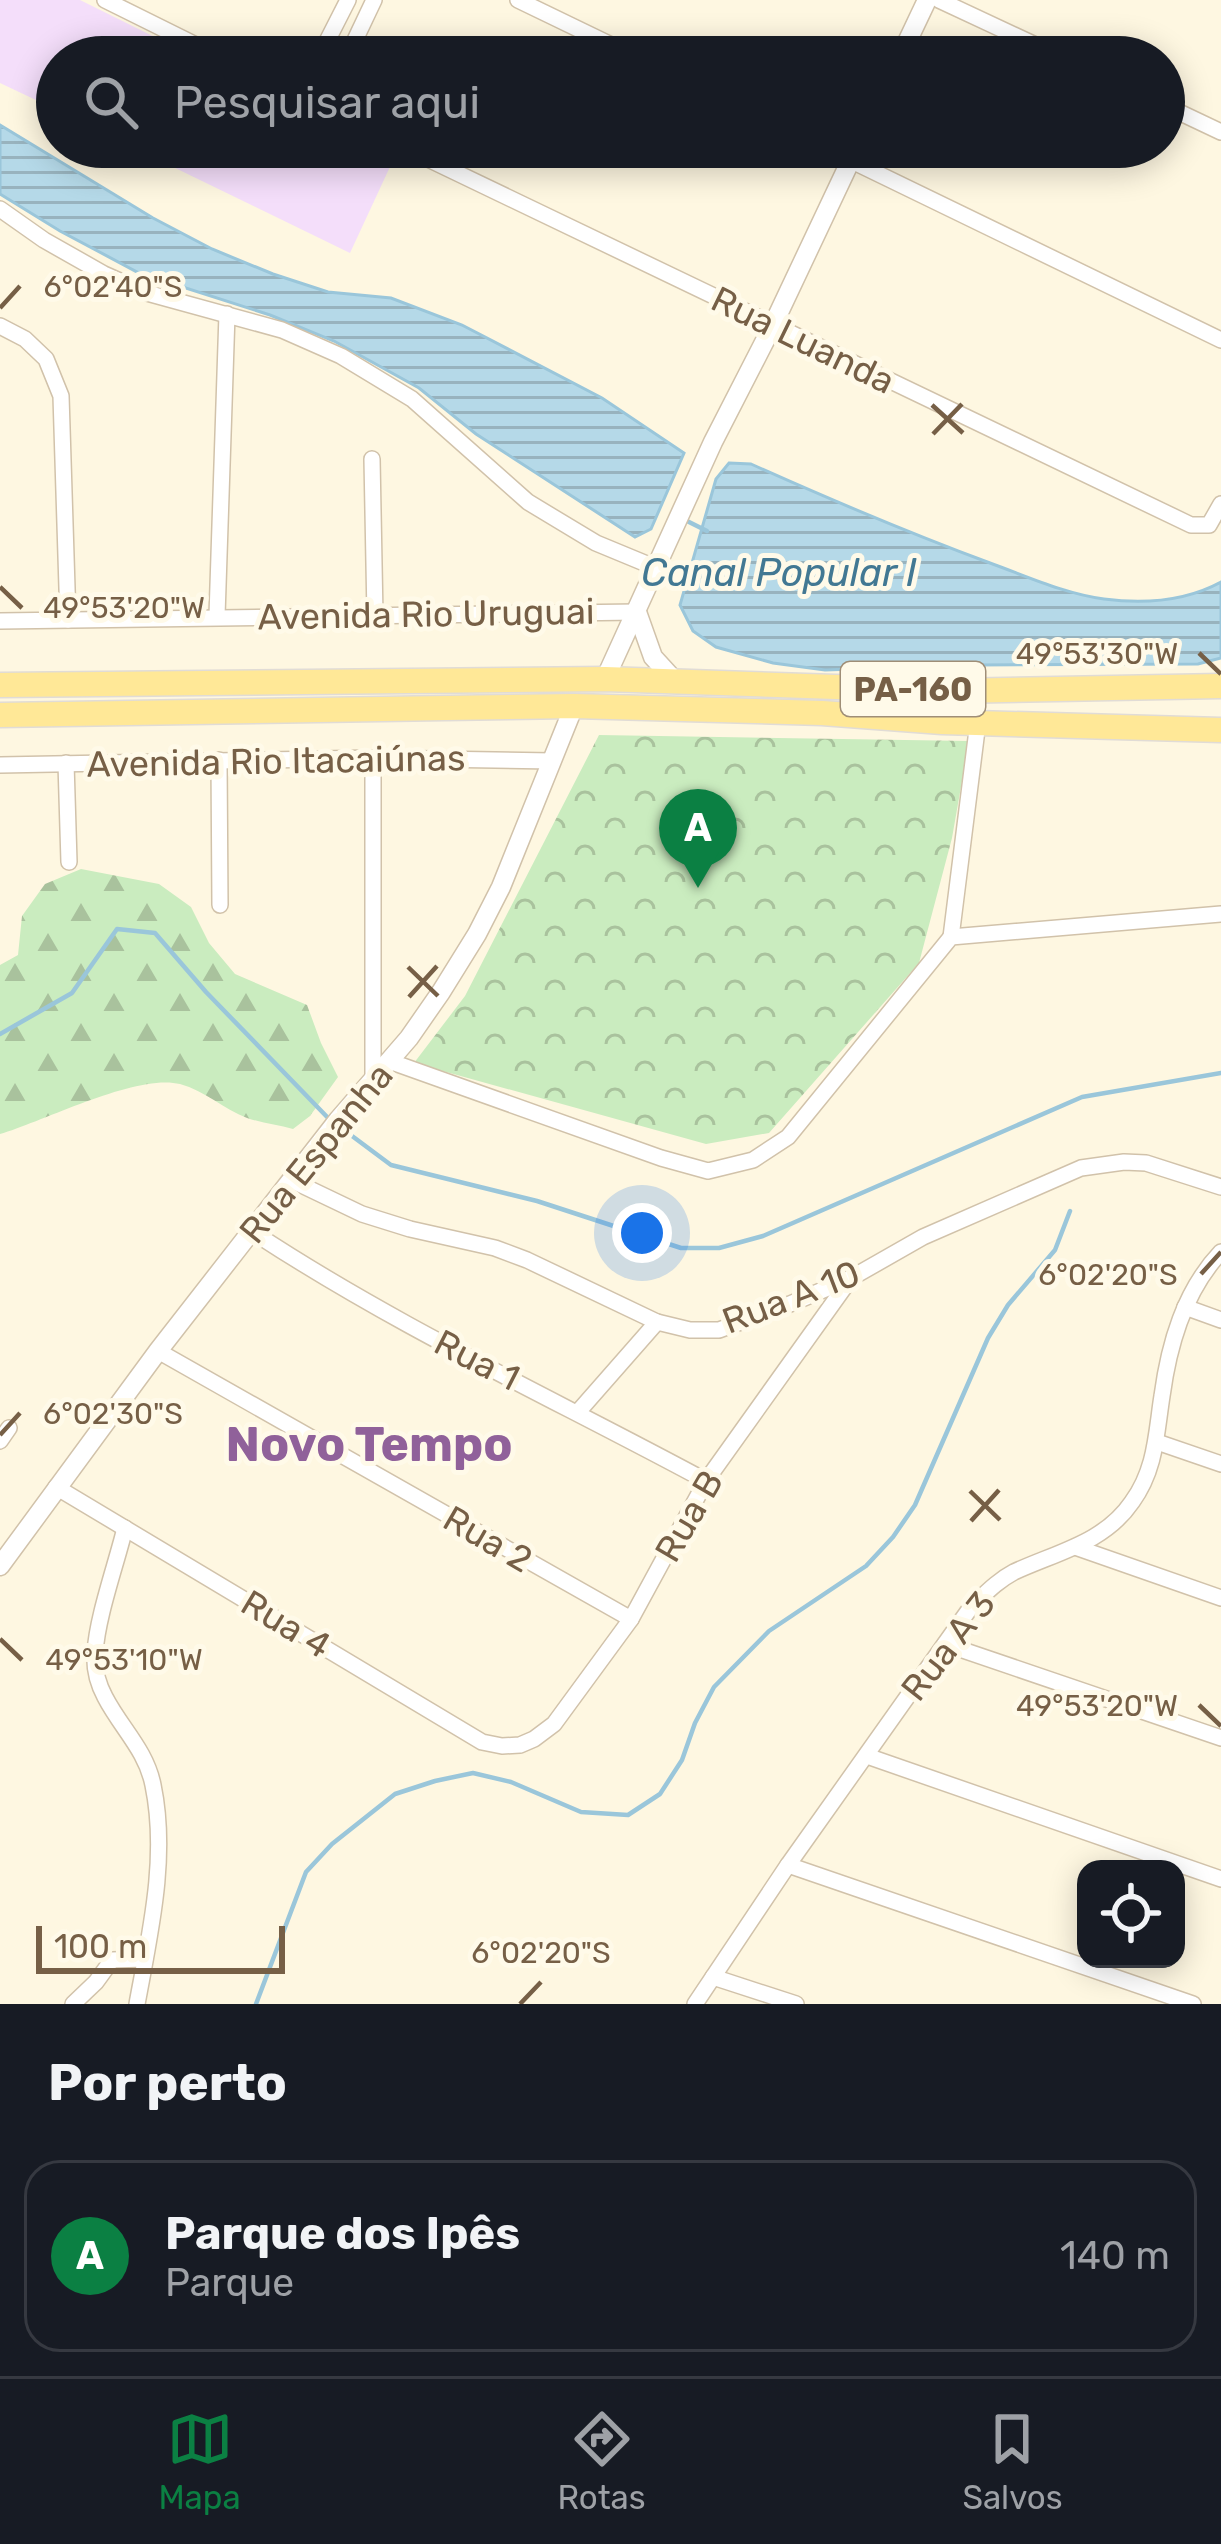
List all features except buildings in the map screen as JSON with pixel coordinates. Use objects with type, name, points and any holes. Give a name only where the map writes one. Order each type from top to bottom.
[{"type":"main road","name":"PA-160","points":[[0,686],[604,679],[954,691],[1221,686]]},
{"type":"main road","points":[[822,713],[824,686]]},
{"type":"main road","name":"PA-160","points":[[0,715],[574,706],[1221,730]]},
{"type":"street","points":[[105,0],[178,36]]},
{"type":"street","points":[[330,36],[348,0]]},
{"type":"street","points":[[357,36],[374,0]]},
{"type":"street","points":[[518,0],[593,36]]},
{"type":"street","points":[[909,36],[927,0]]},
{"type":"street","points":[[939,0],[1016,36]]},
{"type":"street","points":[[1185,115],[1221,132]]},
{"type":"street","name":"Rua Luanda","points":[[446,168],[1191,525],[1204,527],[1221,504]]},
{"type":"street","points":[[604,679],[847,168]]},
{"type":"street","points":[[882,168],[1221,340]]},
{"type":"street","points":[[0,209],[104,274],[148,292],[282,330],[341,356],[412,399],[528,502],[581,536],[654,568]]},
{"type":"street","points":[[217,616],[227,314]]},
{"type":"street","points":[[0,326],[46,359],[61,396],[68,620]]},
{"type":"street","points":[[372,459],[375,616]]},
{"type":"street","points":[[637,612],[653,657],[675,681]]},
{"type":"street","name":"Avenida Rio Uruguai","points":[[0,621],[637,612]]},
{"type":"street","name":"Rua Espanha","points":[[0,1566],[158,1351],[338,1120],[409,1038],[477,934],[501,887],[574,706]]},
{"type":"street","points":[[389,1061],[708,1171],[754,1160],[788,1137],[951,937],[977,722]]},
{"type":"street","points":[[373,758],[373,1080]]},
{"type":"street","name":"Avenida Rio Itacaiúnas","points":[[0,765],[373,758],[552,761]]},
{"type":"street","points":[[219,760],[220,905]]},
{"type":"street","points":[[66,763],[69,862]]},
{"type":"street","points":[[951,937],[1221,914]]},
{"type":"street","name":"Rua A 10","points":[[291,1180],[362,1214],[527,1260],[657,1322],[690,1330],[719,1330],[851,1278],[923,1237],[1082,1168],[1146,1163],[1221,1187]]},
{"type":"street","name":"Rua 1","points":[[253,1232],[389,1315],[706,1481]]},
{"type":"street","name":"Rua A 3","points":[[695,2004],[971,1607],[1013,1573],[1111,1527],[1132,1503],[1157,1442],[1173,1339],[1185,1307],[1221,1252]]},
{"type":"street","name":"Rua B","points":[[520,1745],[554,1724],[631,1619],[706,1481],[851,1278]]},
{"type":"street","points":[[1185,1307],[1221,1320]]},
{"type":"street","points":[[578,1412],[657,1322]]},
{"type":"street","name":"Rua 2","points":[[158,1351],[631,1619]]},
{"type":"street","points":[[1157,1442],[1221,1464]]},
{"type":"street","name":"Rua 4","points":[[56,1487],[482,1742],[520,1745]]},
{"type":"street","points":[[125,1528],[94,1655],[106,1699],[144,1754],[159,1826],[155,1906],[137,2004]]},
{"type":"street","points":[[1076,1547],[1221,1598]]},
{"type":"street","points":[[945,1644],[1221,1738]]},
{"type":"street","points":[[867,1756],[1221,1879]]},
{"type":"street","points":[[788,1865],[1193,2004]]},
{"type":"street","points":[[74,2004],[112,1960],[146,1959]]},
{"type":"street","points":[[713,1977],[796,2004]]},
{"type":"shaded area","points":[[0,0],[80,0],[153,36],[36,36],[36,100],[0,83]]},
{"type":"shaded area","points":[[175,168],[389,168],[350,253]]},
{"type":"green space","points":[[599,735],[969,741],[952,838],[919,963],[769,1133],[706,1144],[414,1063],[465,996]]},
{"type":"green space","points":[[81,869],[159,884],[191,907],[209,943],[235,974],[307,1005],[338,1077],[310,1116],[293,1129],[264,1123],[189,1087],[162,1082],[116,1092],[0,1134],[0,965],[18,955],[22,916],[45,884]]},
{"type":"water","name":"Canal Popular I","points":[[0,125],[36,147],[36,168],[71,168],[212,249],[328,292],[391,298],[462,325],[602,398],[684,453],[651,529],[635,537],[476,434],[419,388],[334,341],[139,273],[0,194]]},
{"type":"water","name":"Canal Popular I","points":[[729,463],[751,464],[929,540],[1075,593],[1149,601],[1179,597],[1221,582],[1221,658],[1198,664],[825,670],[773,663],[716,647],[693,631],[680,605],[716,479]]},
{"type":"waterway","points":[[685,520],[707,531]]},
{"type":"waterway","points":[[0,1034],[72,993],[117,929],[155,933],[331,1121]]},
{"type":"waterway","points":[[340,1127],[391,1165],[537,1201],[681,1248],[719,1248],[763,1236],[1082,1097],[1221,1073]]},
{"type":"waterway","points":[[256,2004],[306,1872],[332,1844],[395,1794],[473,1773],[511,1782],[581,1812],[628,1815],[660,1794],[682,1760],[714,1687],[769,1631],[866,1566],[893,1537],[915,1505],[988,1338],[1008,1305],[1055,1250],[1070,1211]]},
{"type":"place","name":"Parque dos Ipês","points":[[698,888]]},
{"type":"district","name":"Novo Tempo","points":[[369,1444]]}]
